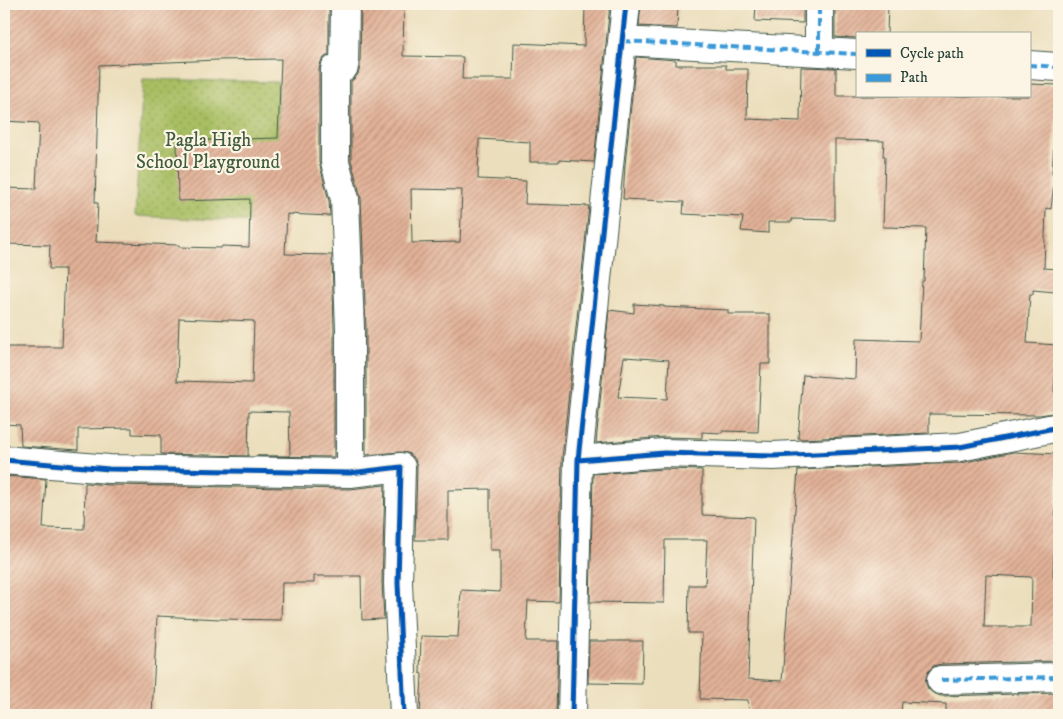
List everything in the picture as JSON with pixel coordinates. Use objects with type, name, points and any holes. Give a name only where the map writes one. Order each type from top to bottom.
[{"type":"street","points":[[345,4],[344,67],[335,69],[335,162],[345,208],[350,329],[350,473]]},
{"type":"street","points":[[572,715],[578,460],[626,4]]},
{"type":"street","points":[[819,4],[819,51]]},
{"type":"street","points":[[623,40],[856,54]]},
{"type":"street","points":[[1030,65],[1058,67]]},
{"type":"street","points":[[578,460],[664,453],[773,456],[960,447],[1059,426]]},
{"type":"street","points":[[4,460],[109,469],[350,473],[401,466],[398,583],[404,715]]},
{"type":"street","points":[[940,680],[1059,677]]},
{"type":"green space","name":"Pagla High School Playground","points":[[143,79],[278,82],[279,223],[135,216]]},
{"type":"building","points":[[4,4],[329,4],[329,55],[321,62],[319,69],[319,162],[329,201],[330,216],[287,214],[285,254],[332,255],[334,457],[257,456],[290,456],[289,412],[249,411],[248,456],[161,454],[161,435],[132,434],[132,428],[78,429],[78,450],[21,446],[20,425],[4,424],[4,347],[62,347],[65,269],[49,269],[50,245],[4,244],[4,188],[36,189],[39,123],[4,121]],"holes":[[[281,59],[278,138],[177,141],[178,201],[250,199],[249,247],[179,247],[179,245],[96,242],[98,203],[95,203],[99,65]],[[179,318],[254,321],[252,383],[177,381]]]},
{"type":"building","points":[[361,4],[404,4],[403,56],[463,57],[462,79],[513,79],[514,43],[584,46],[585,4],[610,4],[594,162],[559,160],[559,162],[530,162],[530,142],[479,139],[478,179],[526,181],[525,204],[589,206],[562,458],[559,602],[528,601],[526,641],[558,641],[556,715],[523,715],[523,713],[461,709],[460,715],[420,715],[421,636],[458,637],[461,590],[500,592],[500,550],[490,550],[490,489],[448,490],[448,540],[415,540],[417,467],[415,459],[408,453],[400,452],[366,455],[366,329],[361,198],[351,160],[351,81],[358,74],[360,68]],"holes":[[[411,189],[462,190],[460,242],[412,243]]]},
{"type":"building","points":[[641,4],[678,4],[677,28],[639,26]]},
{"type":"building","points":[[756,4],[803,4],[803,23],[755,21]]},
{"type":"building","points":[[835,4],[888,4],[887,32],[856,32],[856,38],[835,37]]},
{"type":"building","points":[[636,57],[676,60],[676,65],[726,65],[726,69],[748,69],[747,119],[800,121],[801,67],[836,68],[836,96],[856,96],[856,98],[1030,98],[1030,84],[1058,85],[1052,174],[1055,174],[1051,209],[1046,208],[1044,268],[1057,269],[1055,292],[1033,290],[1033,294],[1030,294],[1027,343],[1057,345],[1054,392],[1059,392],[1059,412],[1040,415],[929,414],[929,433],[798,438],[803,375],[855,379],[856,339],[919,341],[926,228],[883,227],[884,141],[835,140],[835,220],[792,219],[792,222],[768,222],[768,233],[741,231],[743,217],[683,214],[684,202],[623,199]]},
{"type":"building","points":[[634,304],[728,310],[728,314],[770,314],[770,364],[761,364],[758,432],[702,432],[702,438],[663,437],[596,443],[609,310],[634,313]],"holes":[[[624,357],[669,360],[667,399],[618,397]]]},
{"type":"building","points":[[1013,452],[1058,454],[1053,577],[1059,577],[1059,661],[941,664],[933,666],[928,672],[925,681],[928,689],[941,696],[1059,693],[1059,715],[963,715],[963,713],[946,713],[946,704],[902,702],[901,715],[749,715],[748,700],[700,699],[702,633],[688,633],[689,585],[705,585],[707,540],[665,540],[664,603],[590,602],[593,474],[664,469],[702,470],[702,515],[754,517],[748,679],[782,681],[798,470],[961,463]],"holes":[[[986,575],[1032,577],[1031,627],[984,627]]]},
{"type":"building","points":[[4,476],[46,479],[43,528],[84,529],[85,483],[350,489],[385,485],[382,583],[384,619],[362,620],[361,576],[314,576],[314,583],[282,583],[281,620],[157,616],[152,715],[4,715],[4,677],[8,655],[4,654]]},
{"type":"building","points":[[589,641],[643,641],[642,684],[588,683]]},
{"type":"marked path","points":[[819,4],[819,51]]},
{"type":"marked path","points":[[623,41],[856,54]]},
{"type":"marked path","points":[[1030,65],[1058,67]]},
{"type":"marked path","points":[[941,680],[1059,677]]},
{"type":"cycle path","points":[[572,715],[578,460],[626,4]]},
{"type":"cycle path","points":[[578,460],[664,453],[773,456],[960,447],[1059,427]]},
{"type":"cycle path","points":[[4,460],[109,469],[350,473],[401,467],[398,583],[404,715]]}]
